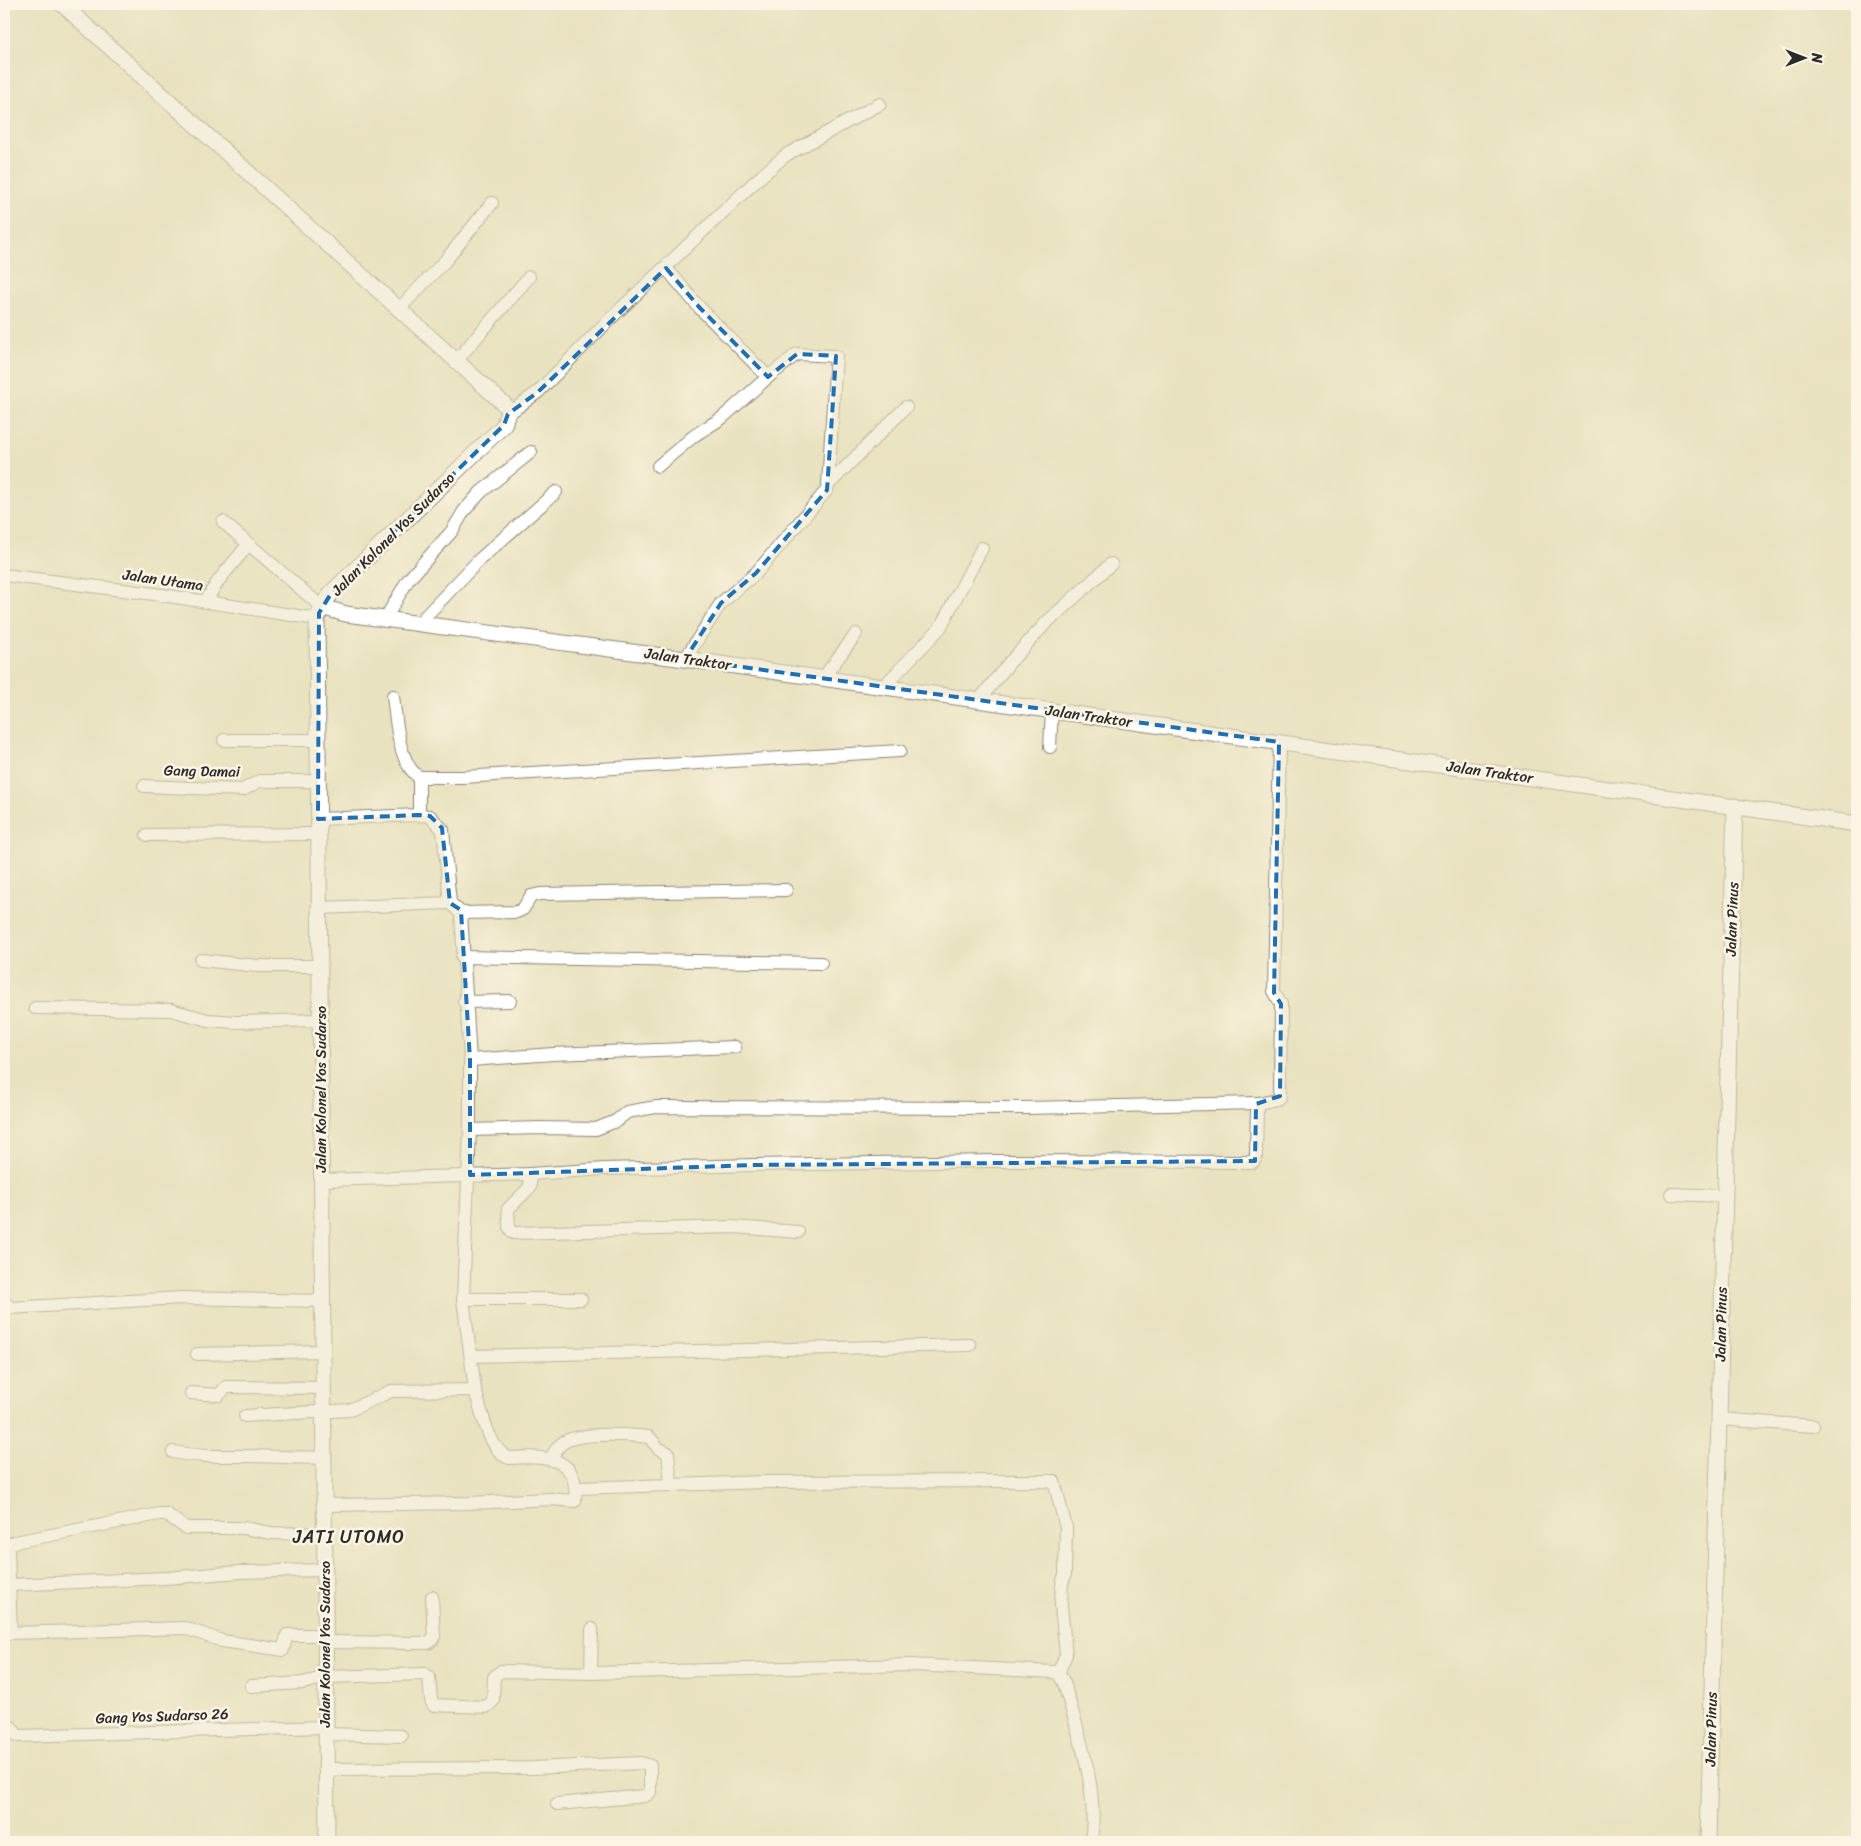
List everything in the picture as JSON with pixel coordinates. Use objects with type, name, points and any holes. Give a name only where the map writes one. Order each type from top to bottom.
[{"type":"street","points":[[62,4],[505,405],[508,414],[538,392],[609,320],[758,179],[786,155],[880,104]]},
{"type":"street","points":[[398,309],[445,261],[492,203]]},
{"type":"street","points":[[666,268],[699,307],[768,377]]},
{"type":"street","points":[[456,361],[529,277]]},
{"type":"street","points":[[658,466],[695,435],[722,418],[797,354],[836,356],[827,490],[756,572],[721,603],[686,659]]},
{"type":"street","points":[[828,484],[906,407]]},
{"type":"street","name":"Jalan Kolonel Yos Sudarso","points":[[327,1842],[318,819],[320,613],[332,592],[504,424],[508,414]]},
{"type":"street","points":[[385,619],[408,580],[452,531],[464,511],[481,492],[531,452]]},
{"type":"street","points":[[418,624],[480,559],[556,492]]},
{"type":"street","points":[[223,522],[320,613]]},
{"type":"street","points":[[206,602],[219,580],[248,545]]},
{"type":"street","points":[[883,686],[940,628],[982,548]]},
{"type":"street","points":[[979,700],[1010,662],[1046,623],[1111,564]]},
{"type":"street","name":"Jalan Utama","points":[[4,575],[206,602],[320,613]]},
{"type":"street","name":"Jalan Traktor","points":[[320,613],[338,613],[385,619],[883,686],[1857,824]]},
{"type":"street","points":[[823,678],[856,634]]},
{"type":"street","points":[[393,696],[397,730],[404,753],[410,770],[419,777],[482,776],[900,751]]},
{"type":"street","points":[[1050,747],[1052,710]]},
{"type":"street","points":[[224,740],[318,740]]},
{"type":"street","points":[[470,1130],[596,1129],[616,1121],[627,1112],[656,1107],[1025,1108],[1259,1103],[1274,1101],[1280,1096],[1282,1004],[1274,991],[1279,742]]},
{"type":"street","points":[[419,777],[419,815]]},
{"type":"street","name":"Gang Damai","points":[[144,786],[242,790],[259,781],[318,781]]},
{"type":"street","name":"Jalan Pinus","points":[[1708,1842],[1735,806]]},
{"type":"street","points":[[318,819],[430,816],[443,830],[450,903],[461,913],[517,912],[524,909],[531,896],[540,894],[786,890]]},
{"type":"street","points":[[148,835],[319,834]]},
{"type":"street","points":[[319,908],[450,903]]},
{"type":"street","points":[[324,1505],[470,1503],[548,1499],[575,1501],[576,1488],[569,1468],[551,1458],[509,1458],[502,1456],[491,1438],[476,1390],[463,1299],[470,1175],[470,1060],[464,1002],[461,913]]},
{"type":"street","points":[[462,957],[821,963]]},
{"type":"street","points":[[201,960],[258,966],[320,966]]},
{"type":"street","points":[[464,1002],[510,1001]]},
{"type":"street","points":[[35,1008],[171,1010],[208,1020],[236,1022],[320,1020]]},
{"type":"street","points":[[470,1060],[553,1054],[735,1047]]},
{"type":"street","points":[[322,1180],[530,1174],[604,1169],[983,1162],[1251,1163],[1255,1161],[1256,1157],[1256,1111],[1259,1103]]},
{"type":"street","points":[[530,1174],[530,1188],[508,1209],[509,1227],[513,1233],[733,1227],[798,1232]]},
{"type":"street","points":[[1671,1194],[1724,1196]]},
{"type":"street","points":[[4,1301],[10,1308],[180,1298],[322,1301]]},
{"type":"street","points":[[463,1299],[582,1299]]},
{"type":"street","points":[[472,1356],[970,1345]]},
{"type":"street","points":[[197,1354],[323,1351]]},
{"type":"street","points":[[191,1393],[219,1395],[226,1387],[232,1386],[323,1388]]},
{"type":"street","points":[[245,1416],[354,1409],[391,1391],[476,1390]]},
{"type":"street","points":[[1719,1419],[1813,1426]]},
{"type":"street","points":[[551,1458],[557,1447],[567,1440],[604,1436],[649,1437],[658,1448],[668,1453],[671,1483]]},
{"type":"street","points":[[173,1452],[207,1457],[244,1456],[295,1459],[324,1456]]},
{"type":"street","points":[[576,1488],[671,1483],[1054,1480],[1066,1528],[1065,1575],[1062,1583],[1061,1606],[1066,1655],[1058,1673]]},
{"type":"street","points":[[324,1534],[271,1533],[244,1528],[186,1528],[166,1514],[159,1514],[9,1544],[7,1633],[185,1628],[222,1640],[283,1650],[287,1634],[325,1638],[428,1643],[434,1638],[432,1597]]},
{"type":"street","points":[[9,1585],[166,1578],[239,1572],[325,1570]]},
{"type":"street","points":[[591,1673],[592,1629]]},
{"type":"street","points":[[251,1686],[303,1683],[326,1677],[426,1674],[429,1677],[433,1705],[486,1707],[493,1700],[494,1676],[499,1672],[591,1673],[911,1665],[1058,1673]]},
{"type":"street","points":[[1058,1673],[1064,1683],[1084,1756],[1092,1800],[1094,1824],[1091,1842]]},
{"type":"street","name":"Gang Yos Sudarso 26","points":[[4,1725],[11,1727],[18,1736],[326,1731],[401,1736]]},
{"type":"street","points":[[326,1769],[533,1768],[641,1763],[650,1766],[650,1792],[645,1796],[557,1804]]},
{"type":"highlighted area","points":[[666,268],[699,307],[768,377],[797,354],[836,356],[827,490],[756,573],[721,603],[685,659],[1279,742],[1274,993],[1281,1004],[1280,1096],[1256,1104],[1255,1161],[753,1165],[470,1175],[470,1060],[461,910],[450,903],[442,828],[430,816],[419,815],[318,819],[319,613],[332,592],[504,425],[508,414],[538,392]]},
{"type":"district","name":"JATI UTOMO","points":[[349,1537]]}]
